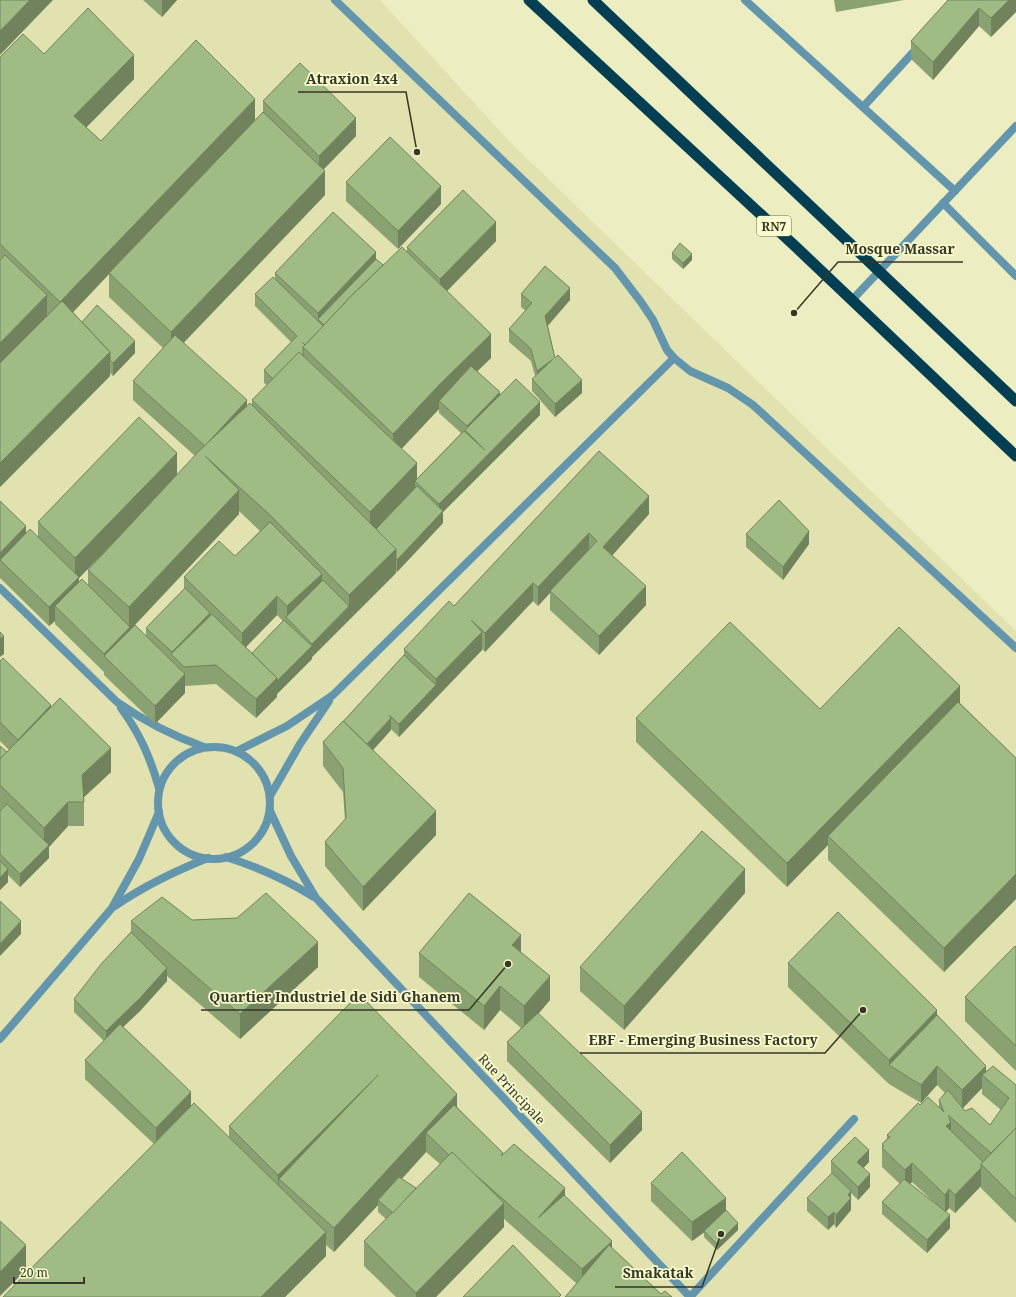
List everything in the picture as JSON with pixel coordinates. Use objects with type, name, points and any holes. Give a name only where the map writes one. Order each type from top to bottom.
[{"type":"highway","name":"RN7","points":[[529,0],[796,247],[1016,456]]},
{"type":"highway","points":[[593,0],[1016,401]]},
{"type":"street","points":[[335,0],[615,268],[653,320],[667,350],[681,366],[728,388],[753,405],[1016,648]]},
{"type":"street","points":[[745,0],[955,191]]},
{"type":"street","points":[[863,107],[925,39]]},
{"type":"street","points":[[852,300],[1016,126]]},
{"type":"street","points":[[943,204],[1016,276]]},
{"type":"street","points":[[237,751],[287,726],[333,695],[674,358]]},
{"type":"street","points":[[0,588],[117,702],[137,716],[159,728],[181,739],[204,747]]},
{"type":"street","points":[[270,796],[300,744],[333,695]]},
{"type":"street","points":[[117,702],[143,743],[160,788]]},
{"type":"street","points":[[204,747],[221,747],[237,751],[249,759],[259,769],[266,782],[270,796],[270,811],[265,827],[255,841],[242,851],[226,858],[208,858],[190,854],[175,844],[164,829],[158,812],[160,788],[166,774],[176,761],[189,752],[204,747]]},
{"type":"street","name":"Rue Principale","points":[[270,811],[291,856],[316,898],[690,1297]]},
{"type":"street","points":[[0,1040],[112,908],[139,859],[158,812]]},
{"type":"street","points":[[112,908],[153,882],[208,858]]},
{"type":"street","name":"Rue Principale","points":[[226,858],[250,864],[273,874],[316,898]]},
{"type":"street","points":[[690,1297],[854,1119]]},
{"type":"shaded area","points":[[0,0],[380,0],[509,141],[1016,631],[1016,1297],[0,1297]]},
{"type":"building","points":[[0,0],[30,0],[0,31]]},
{"type":"building","points":[[948,0],[1009,0],[991,18],[979,8],[933,62],[911,41]]},
{"type":"building","points":[[88,8],[134,55],[74,116],[101,141],[196,40],[255,99],[60,302],[0,244],[0,57],[23,34],[44,54]]},
{"type":"building","points":[[300,63],[356,118],[319,156],[263,101]]},
{"type":"building","points":[[263,112],[325,171],[171,332],[109,273]]},
{"type":"building","points":[[390,137],[441,186],[398,231],[346,182]]},
{"type":"building","points":[[463,190],[496,222],[440,279],[407,247]]},
{"type":"building","points":[[333,212],[376,252],[318,313],[275,273]]},
{"type":"building","points":[[680,243],[692,254],[683,263],[672,253]]},
{"type":"building","points":[[402,247],[491,334],[440,384],[393,434],[303,347],[350,297]]},
{"type":"building","points":[[5,255],[47,295],[0,343],[0,260]]},
{"type":"building","points":[[376,259],[383,265],[324,325],[318,319]]},
{"type":"building","points":[[545,266],[570,288],[545,316],[555,358],[558,355],[582,380],[555,404],[532,379],[553,359],[537,371],[531,349],[509,329],[532,303],[521,294]]},
{"type":"building","points":[[273,277],[323,326],[303,347],[303,356],[299,352],[273,379],[264,370],[297,336],[255,294]]},
{"type":"building","points":[[62,301],[110,352],[0,463],[0,363]]},
{"type":"building","points":[[97,305],[135,341],[113,363],[110,360],[110,352],[82,322]]},
{"type":"building","points":[[175,335],[247,400],[205,446],[133,381]]},
{"type":"building","points":[[299,352],[417,463],[370,512],[252,400]]},
{"type":"building","points":[[471,366],[500,392],[467,426],[439,401]]},
{"type":"building","points":[[516,379],[540,402],[439,504],[415,481],[464,431],[485,450],[465,430]]},
{"type":"building","points":[[250,403],[396,549],[349,595],[270,515],[205,456],[239,490],[129,607],[88,570],[199,451]]},
{"type":"building","points":[[139,417],[177,453],[75,558],[38,522]]},
{"type":"building","points":[[599,451],[649,496],[603,547],[646,586],[599,636],[550,591],[597,541],[589,533],[538,587],[533,583],[485,633],[471,620],[482,632],[436,679],[404,649],[449,601],[454,606]]},
{"type":"building","points":[[417,486],[443,511],[397,560],[396,549],[376,529]]},
{"type":"building","points":[[779,500],[809,531],[783,567],[746,534]]},
{"type":"building","points":[[0,501],[26,526],[0,553]]},
{"type":"building","points":[[270,522],[322,574],[287,606],[277,596],[242,633],[184,577],[219,541],[235,556]]},
{"type":"building","points":[[30,529],[79,577],[49,607],[0,560]]},
{"type":"building","points":[[82,579],[130,627],[104,654],[55,606]]},
{"type":"building","points":[[323,580],[349,606],[312,644],[286,617]]},
{"type":"building","points":[[185,588],[210,613],[172,652],[146,628]]},
{"type":"building","points":[[212,614],[277,678],[256,699],[216,665],[184,667],[171,654]]},
{"type":"building","points":[[284,620],[312,646],[277,681],[277,678],[252,653]]},
{"type":"building","points":[[730,622],[820,709],[899,627],[960,686],[787,863],[636,718]]},
{"type":"building","points":[[135,625],[185,674],[155,706],[104,656]]},
{"type":"building","points":[[0,632],[4,636],[0,639]]},
{"type":"building","points":[[404,655],[436,685],[399,724],[389,715],[391,718],[367,744],[343,721]]},
{"type":"building","points":[[3,658],[51,705],[18,740],[0,722],[0,661]]},
{"type":"building","points":[[60,698],[111,748],[82,775],[84,802],[68,802],[44,828],[0,785],[0,759]]},
{"type":"building","points":[[958,702],[1016,758],[1016,874],[944,948],[828,836]]},
{"type":"building","points":[[343,721],[436,811],[363,887],[325,842],[346,818],[343,768],[323,742]]},
{"type":"building","points":[[0,746],[7,752],[0,759]]},
{"type":"building","points":[[7,804],[49,845],[20,874],[0,854],[0,811]]},
{"type":"building","points":[[702,831],[745,869],[624,1006],[580,967]]},
{"type":"building","points":[[0,861],[8,869],[0,878]]},
{"type":"building","points":[[266,893],[318,942],[240,1014],[131,921],[162,897],[192,920],[237,918]]},
{"type":"building","points":[[469,893],[521,935],[512,945],[550,976],[524,1006],[500,986],[484,1006],[419,953]]},
{"type":"building","points":[[0,901],[21,921],[0,944]]},
{"type":"building","points":[[838,912],[937,1010],[889,1060],[788,963]]},
{"type":"building","points":[[131,932],[167,968],[140,998],[106,1031],[74,999],[102,963]]},
{"type":"building","points":[[1015,946],[1016,947],[1016,1046],[965,997]]},
{"type":"building","points":[[359,994],[457,1094],[334,1228],[279,1179],[378,1075],[278,1175],[229,1126]]},
{"type":"building","points":[[538,1013],[642,1112],[610,1145],[507,1042]]},
{"type":"building","points":[[937,1015],[986,1066],[962,1090],[937,1066],[921,1085],[889,1065]]},
{"type":"building","points":[[120,1024],[191,1092],[156,1128],[85,1060]]},
{"type":"building","points":[[993,1066],[1016,1085],[1016,1128],[991,1153],[948,1115],[951,1122],[946,1126],[983,1162],[981,1164],[981,1168],[955,1195],[949,1189],[945,1195],[912,1163],[905,1170],[882,1148],[884,1146],[882,1144],[890,1137],[887,1135],[918,1103],[920,1105],[928,1097],[944,1112],[939,1100],[948,1090],[965,1111],[972,1108],[990,1125],[1009,1098],[982,1075]]},
{"type":"building","points":[[194,1103],[326,1232],[261,1297],[3,1297]]},
{"type":"building","points":[[454,1105],[503,1153],[501,1156],[514,1144],[565,1188],[538,1218],[564,1195],[612,1241],[582,1269],[477,1177],[452,1152],[449,1155],[426,1133]]},
{"type":"building","points":[[1016,1128],[1016,1199],[981,1164]]},
{"type":"building","points":[[855,1137],[869,1150],[857,1162],[870,1174],[858,1187],[831,1161]]},
{"type":"building","points":[[452,1152],[504,1203],[416,1293],[364,1241]]},
{"type":"building","points":[[682,1152],[726,1198],[692,1222],[651,1183]]},
{"type":"building","points":[[832,1173],[851,1191],[848,1195],[851,1198],[836,1215],[834,1212],[828,1217],[807,1198]]},
{"type":"building","points":[[399,1177],[416,1188],[393,1213],[378,1200]]},
{"type":"building","points":[[904,1179],[950,1215],[927,1240],[882,1202]]},
{"type":"building","points":[[726,1210],[738,1223],[717,1244],[704,1231]]},
{"type":"building","points":[[0,1221],[26,1245],[0,1272]]},
{"type":"building","points":[[513,1245],[561,1295],[559,1297],[463,1297]]},
{"type":"building","points":[[609,1245],[661,1294],[665,1291],[672,1297],[565,1297]]},
{"type":"place","name":"Atraxion 4x4","points":[[417,152]]},
{"type":"place","name":"Mosque Massar","points":[[794,313]]},
{"type":"place","name":"Quartier Industriel de Sidi Ghanem","points":[[508,964]]},
{"type":"place","name":"EBF - Emerging Business Factory","points":[[863,1010]]},
{"type":"place","name":"Smakatak","points":[[721,1234]]}]
